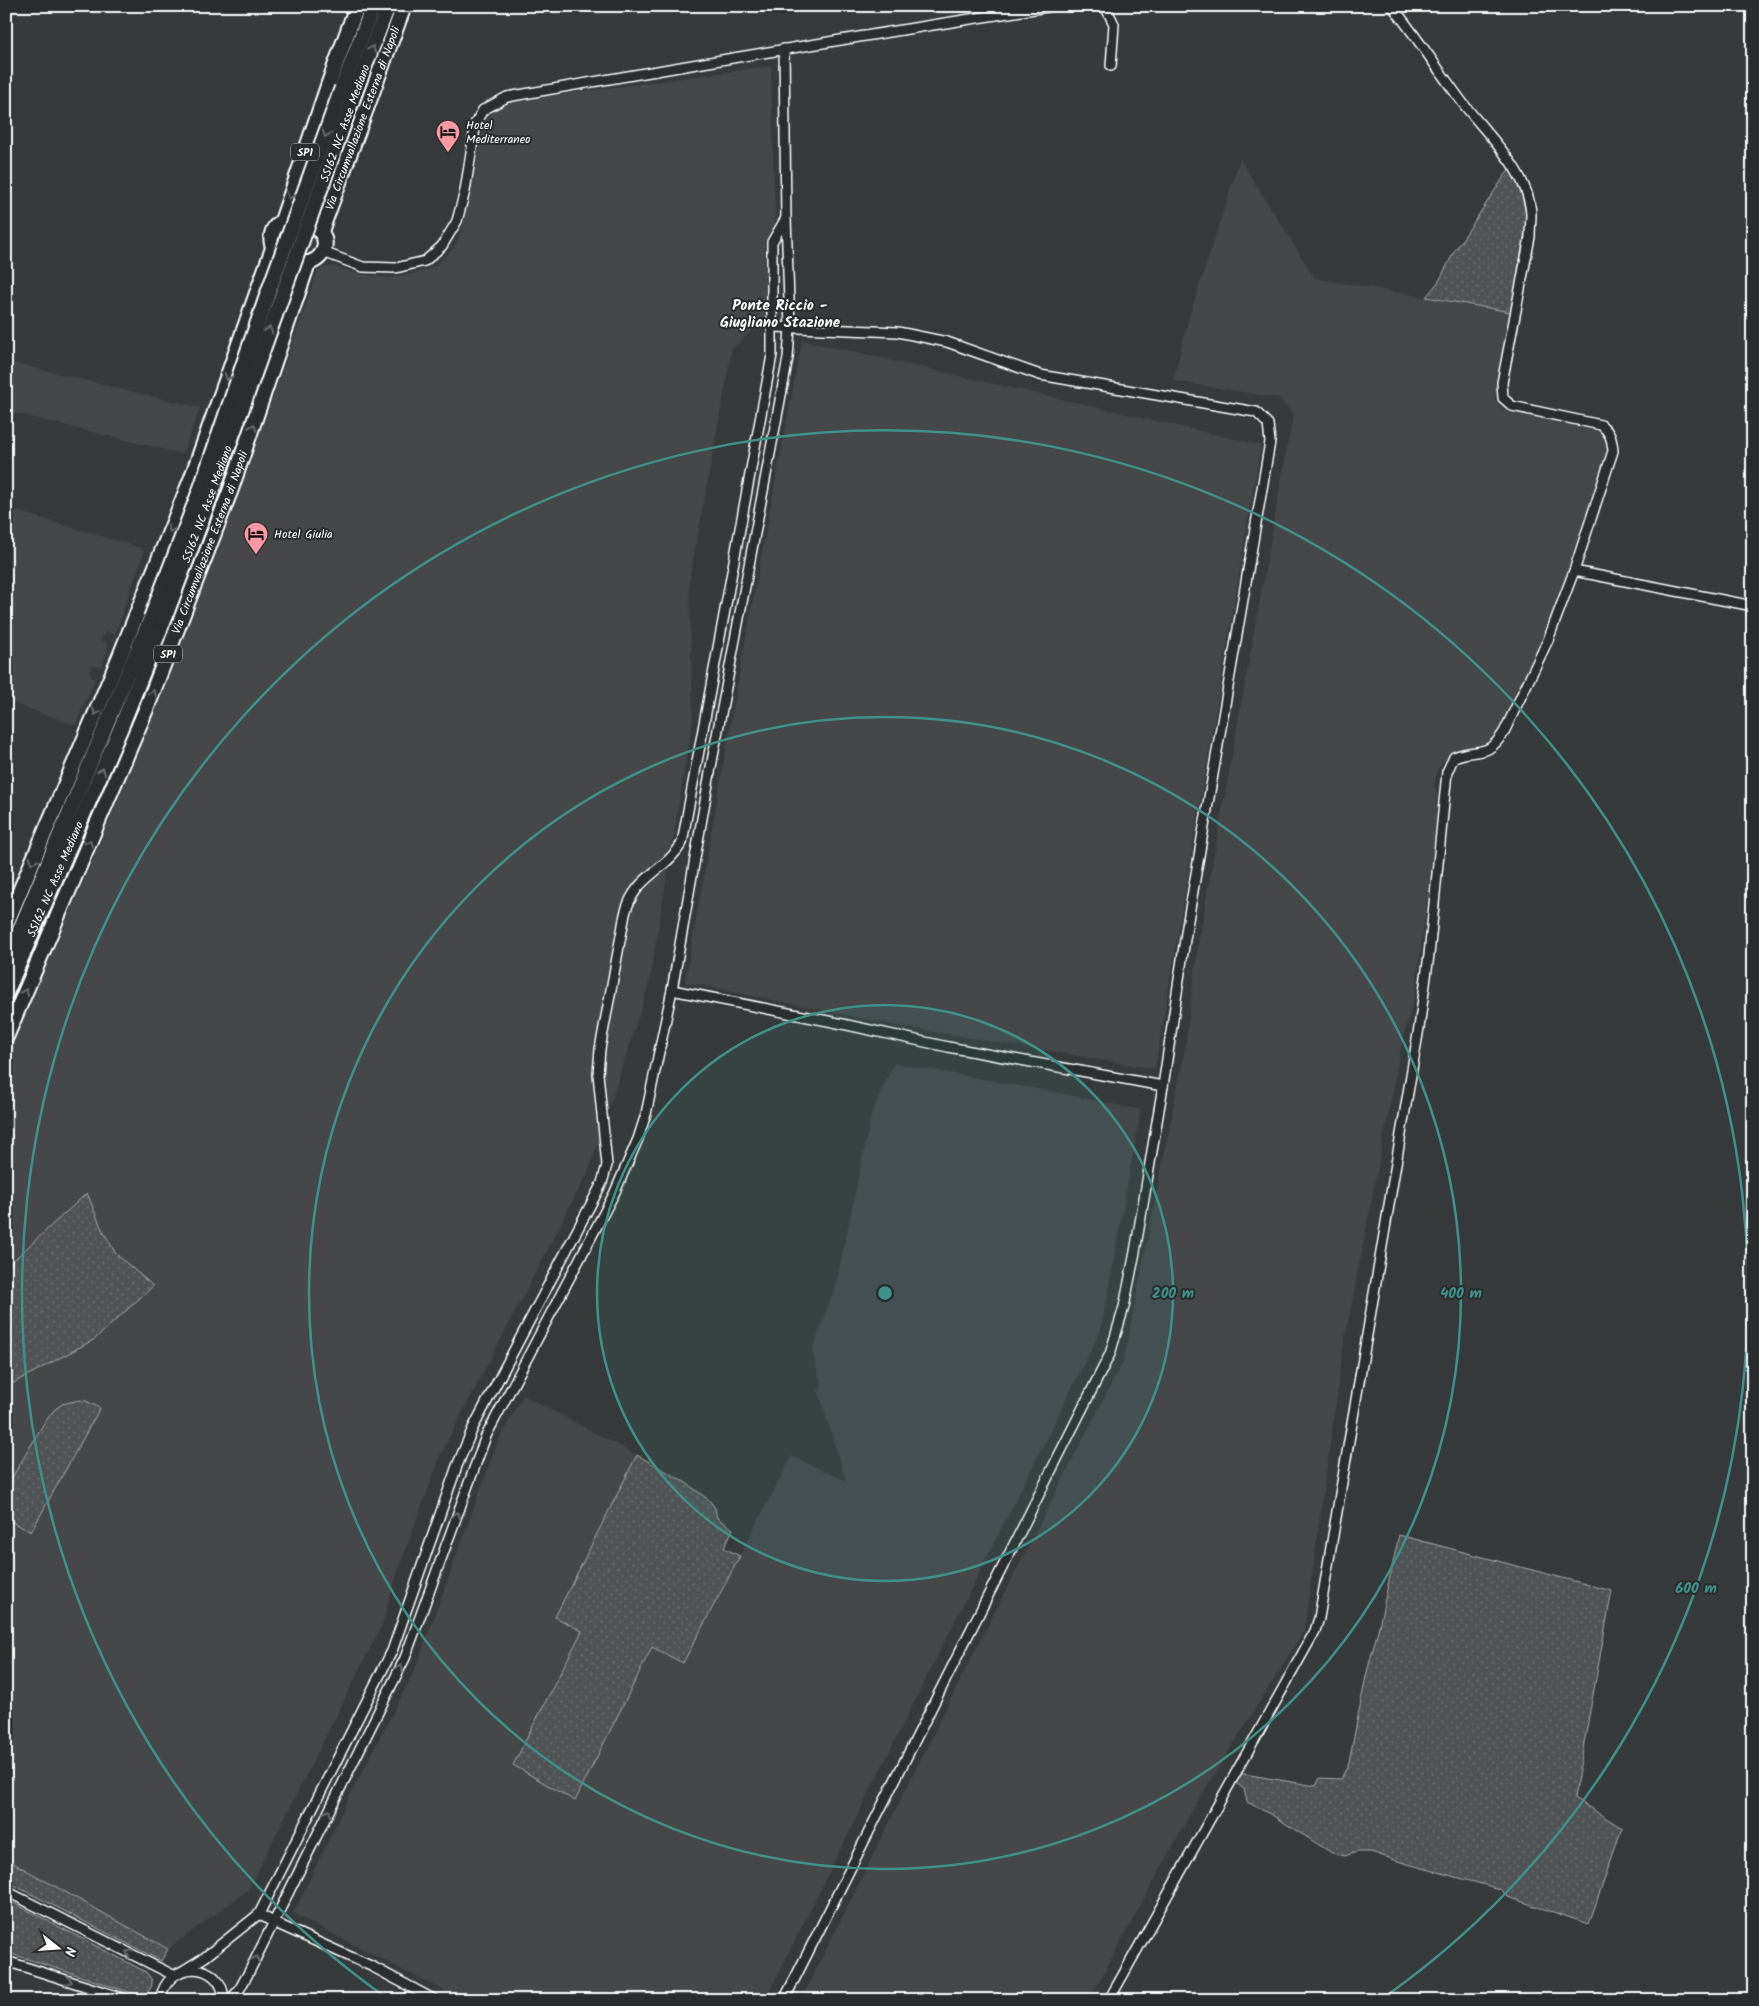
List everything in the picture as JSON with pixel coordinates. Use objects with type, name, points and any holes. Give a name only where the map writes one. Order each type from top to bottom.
[{"type":"main road","name":"SP1","points":[[6,924],[120,656],[192,477],[275,251],[271,235],[273,229],[285,220],[329,83],[357,6]]},
{"type":"main road","name":"SS162 NC Asse Mediano","points":[[6,993],[121,727],[268,293],[373,6]]},
{"type":"main road","name":"SS162 NC Asse Mediano","points":[[6,963],[209,500],[281,296],[388,6]]},
{"type":"main road","name":"Via Circumvallazione Esterna di Napoli","points":[[6,1037],[147,707],[231,489],[306,264],[316,260],[323,252],[325,243],[318,229],[404,6]]},
{"type":"street","points":[[323,252],[363,267],[396,268],[425,261],[442,246],[457,221],[465,191],[476,122],[483,110],[492,103],[506,97],[784,49],[1054,6]]},
{"type":"street","points":[[1105,6],[1114,24],[1111,66]]},
{"type":"street","points":[[1109,2000],[1315,1631],[1319,1618],[1419,1028],[1447,772],[1454,757],[1489,750],[1496,745],[1504,732],[1548,640],[1574,571],[1613,451],[1612,440],[1607,430],[1593,422],[1512,406],[1503,398],[1502,384],[1530,237],[1531,212],[1525,190],[1513,164],[1462,102],[1392,6]]},
{"type":"street","points":[[230,2000],[239,1990],[249,1972],[405,1658],[486,1436],[627,1168],[646,1114],[672,990],[713,758],[788,358],[790,327],[786,218],[784,49]]},
{"type":"street","points":[[160,2000],[166,1982],[173,1975],[205,1957],[259,1914],[392,1651],[473,1428],[604,1178],[607,1165],[598,1074],[600,1049],[625,914],[633,892],[682,843],[772,354],[772,242],[786,218]]},
{"type":"street","points":[[773,327],[898,332],[947,342],[1040,375],[1256,412],[1268,424],[1270,442],[1192,897],[1164,1086],[1135,1252],[1124,1307],[1110,1354],[784,2000]]},
{"type":"street","points":[[1574,571],[1753,606]]},
{"type":"street","points":[[672,990],[948,1047],[1164,1086]]},
{"type":"street","points":[[6,1891],[173,1975]]},
{"type":"street","points":[[259,1914],[373,1967],[435,2000]]},
{"type":"street","points":[[6,1961],[129,2000]]},
{"type":"street","points":[[184,1970],[195,1969],[205,1971],[214,1977],[221,1985],[224,2000]]},
{"type":"shaded area","points":[[771,66],[775,224],[765,241],[766,318],[732,349],[689,582],[693,719],[649,984],[589,1170],[441,1454],[400,1565],[381,1627],[248,1890],[168,1949],[6,1859],[6,1519],[31,1532],[54,1410],[44,1423],[6,1488],[6,1387],[95,1339],[153,1286],[116,1254],[101,1227],[87,1193],[6,1267],[6,1053],[34,986],[55,947],[102,839],[170,674],[248,467],[318,271],[324,267],[335,267],[360,274],[389,278],[416,273],[435,266],[454,248],[462,230],[485,123],[495,108],[511,101]]},
{"type":"shaded area","points":[[1240,159],[1315,278],[1511,312],[1495,399],[1501,408],[1598,427],[1607,438],[1610,452],[1545,638],[1494,740],[1485,746],[1452,751],[1437,770],[1434,787],[1437,793],[1435,836],[1415,995],[1403,1038],[1344,1344],[1304,1631],[1196,1804],[1089,2000],[801,2000],[961,1678],[1124,1359],[1185,1048],[1199,939],[1293,415],[1279,398],[1173,381],[1188,321]]},
{"type":"shaded area","points":[[1509,169],[1520,185],[1527,219],[1511,312],[1426,297],[1439,281],[1454,252]]},
{"type":"shaded area","points":[[802,340],[1261,445],[1155,1069],[894,1025],[685,982],[742,658]]},
{"type":"shaded area","points":[[14,363],[200,408],[183,454],[6,411]]},
{"type":"shaded area","points":[[6,508],[142,548],[144,552],[115,634],[105,632],[101,640],[107,643],[108,649],[102,666],[92,666],[89,674],[95,680],[75,725],[6,701]]},
{"type":"shaded area","points":[[894,1063],[1141,1110],[1101,1330],[765,2000],[462,2000],[293,1914],[348,1799],[415,1670],[497,1443],[523,1395],[637,1455],[555,1617],[582,1631],[513,1765],[646,1662],[652,1647],[683,1663],[792,1456],[846,1481],[818,1390],[822,1388],[812,1351],[836,1284],[872,1112]]},
{"type":"shaded area","points":[[87,1193],[101,1227],[116,1254],[153,1286],[95,1339],[6,1387],[6,1267]]},
{"type":"shaded area","points":[[79,1400],[86,1401],[100,1408],[31,1532],[6,1519],[6,1488],[44,1423],[54,1410],[62,1404]]},
{"type":"shaded area","points":[[637,1455],[685,1482],[709,1500],[715,1508],[717,1518],[733,1529],[724,1548],[740,1556],[683,1663],[652,1647],[575,1801],[513,1765],[582,1631],[555,1617]]},
{"type":"shaded area","points":[[1399,1535],[1612,1591],[1574,1798],[1622,1828],[1589,1924],[1508,1897],[1500,1889],[1371,1852],[1357,1852],[1345,1856],[1332,1853],[1270,1814],[1247,1802],[1244,1789],[1236,1783],[1238,1773],[1316,1786],[1320,1778],[1341,1779],[1349,1762],[1366,1676]]},
{"type":"shaded area","points":[[6,1859],[168,1949],[161,1961],[6,1881]]},
{"type":"shaded area","points":[[6,1899],[146,1972],[152,1980],[149,1991],[138,1995],[6,1952]]},
{"type":"place","name":"Hotel Mediterraneo","points":[[448,153]]},
{"type":"place","name":"Hotel Giulia","points":[[256,555]]},
{"type":"district","name":"Ponte Riccio - Giugliano Stazione","points":[[780,314]]}]
